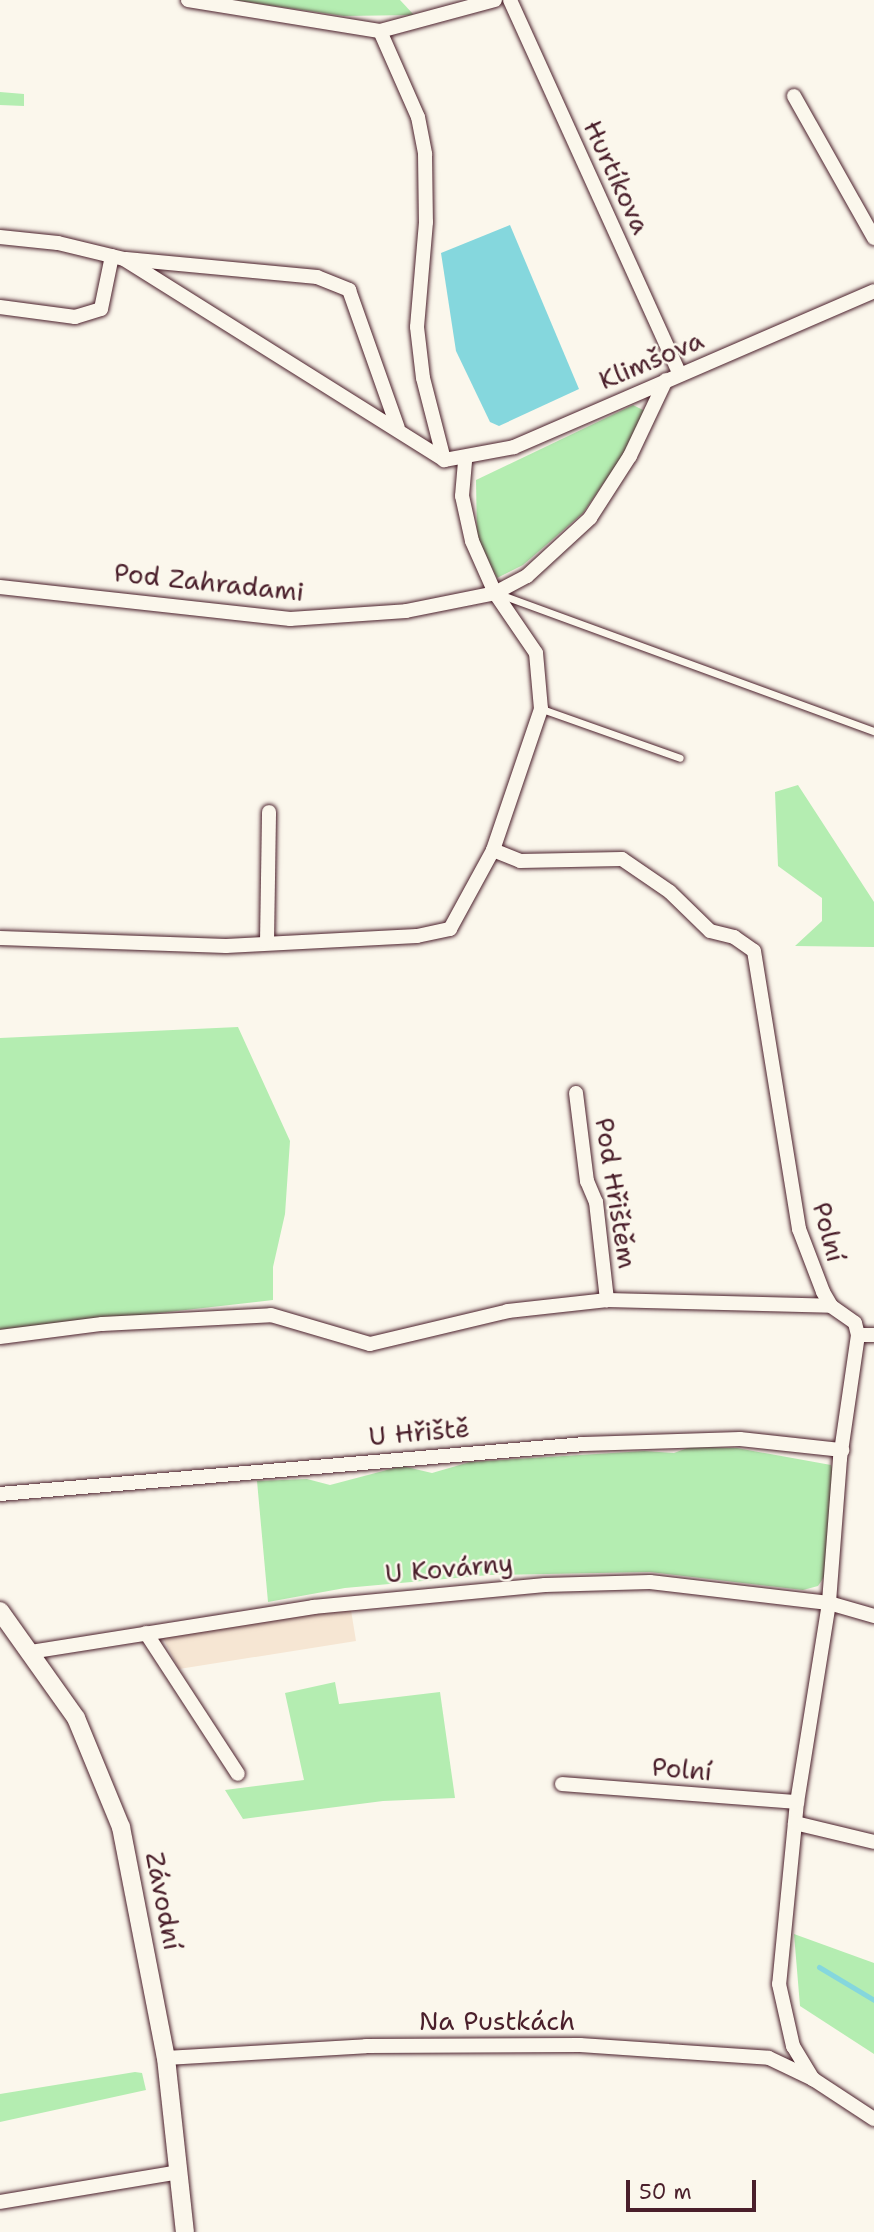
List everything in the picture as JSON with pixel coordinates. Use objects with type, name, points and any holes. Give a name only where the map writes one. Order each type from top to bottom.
[{"type":"street","points":[[188,0],[380,31],[495,0]]},
{"type":"street","name":"Hurtíkova","points":[[510,0],[673,377]]},
{"type":"street","points":[[380,31],[418,117],[425,155],[425,246],[417,327],[423,378],[444,460]]},
{"type":"street","points":[[794,96],[874,238]]},
{"type":"street","points":[[0,237],[58,243],[118,257],[317,277],[349,290],[362,315],[398,428]]},
{"type":"street","points":[[118,257],[356,407],[398,428],[444,460]]},
{"type":"street","points":[[0,307],[75,317],[101,309],[118,257]]},
{"type":"street","name":"Klimšova","points":[[444,460],[513,447],[874,291]]},
{"type":"street","name":"Pod Zahradami","points":[[0,587],[290,619],[405,611],[495,593],[527,576],[590,518],[631,457],[673,377]]},
{"type":"street","points":[[0,938],[226,946],[417,936],[450,929],[494,850],[541,709],[536,653],[495,593],[472,541],[462,496],[465,458]]},
{"type":"street","points":[[267,942],[269,812]]},
{"type":"street","name":"Polní","points":[[494,850],[520,861],[622,859],[670,892],[710,931],[734,937],[754,951],[799,1229],[814,1272],[831,1306],[846,1314],[858,1335]]},
{"type":"street","name":"Pod Hřištěm","points":[[576,1093],[587,1181],[596,1202],[607,1300]]},
{"type":"street","points":[[0,1336],[102,1324],[271,1315],[370,1344],[508,1311],[607,1300],[831,1306]]},
{"type":"street","points":[[874,1335],[858,1335],[842,1450],[829,1602],[797,1802],[779,1984],[793,2046],[813,2079],[874,2119]]},
{"type":"street","name":"U Hřiště","points":[[0,1494],[584,1444],[740,1439],[842,1450]]},
{"type":"street","name":"U Kovárny","points":[[30,1652],[368,1601],[545,1584],[650,1582],[829,1602],[874,1616]]},
{"type":"street","name":"Závodní","points":[[0,1611],[76,1718],[121,1827],[171,2058],[185,2232]]},
{"type":"street","points":[[146,1633],[238,1774]]},
{"type":"street","name":"Polní","points":[[562,1784],[797,1802]]},
{"type":"street","points":[[795,1823],[874,1842]]},
{"type":"street","name":"Na Pustkách","points":[[171,2058],[366,2046],[580,2045],[769,2058],[813,2079]]},
{"type":"street","points":[[769,2058],[793,2046]]},
{"type":"street","points":[[0,2202],[179,2172]]},
{"type":"lane","points":[[495,593],[874,731]]},
{"type":"lane","points":[[541,709],[680,758]]},
{"type":"shaded area","points":[[350,1604],[356,1641],[179,1669],[163,1638]]},
{"type":"green space","points":[[234,0],[400,0],[414,15],[344,16]]},
{"type":"green space","points":[[0,92],[24,94],[24,106],[0,105]]},
{"type":"green space","points":[[633,405],[645,411],[621,458],[583,513],[523,565],[497,578],[477,537],[476,480]]},
{"type":"green space","points":[[798,785],[874,902],[874,947],[795,946],[822,921],[822,898],[778,866],[775,792]]},
{"type":"green space","points":[[238,1027],[290,1141],[285,1214],[273,1267],[273,1300],[0,1331],[0,1038]]},
{"type":"green space","points":[[690,1447],[737,1448],[831,1465],[834,1476],[826,1574],[818,1586],[803,1590],[650,1572],[489,1575],[345,1588],[268,1602],[257,1481],[307,1479],[330,1485],[402,1466],[432,1473],[470,1462],[644,1451],[674,1453]]},
{"type":"green space","points":[[335,1682],[339,1704],[440,1692],[455,1798],[383,1801],[243,1819],[225,1790],[304,1780],[285,1693]]},
{"type":"green space","points":[[794,1934],[874,1963],[874,2054],[800,2006]]},
{"type":"green space","points":[[142,2073],[146,2090],[0,2122],[0,2094]]},
{"type":"water","points":[[510,225],[579,389],[499,426],[490,422],[456,351],[441,253]]},
{"type":"waterway","points":[[819,1967],[874,2000]]}]
